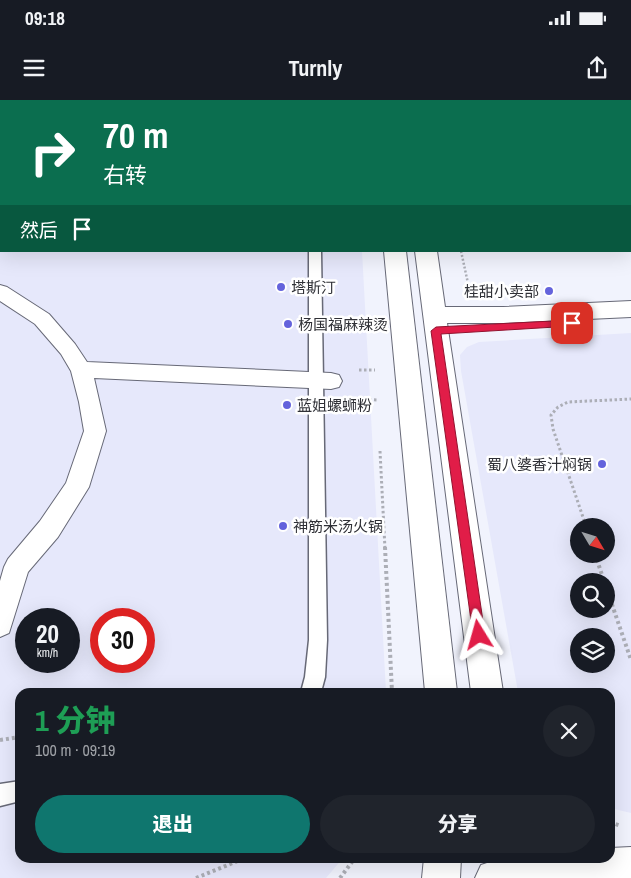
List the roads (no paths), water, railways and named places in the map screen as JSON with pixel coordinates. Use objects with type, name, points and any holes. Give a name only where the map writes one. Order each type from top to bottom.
[{"type":"street","points":[[395,252],[441,688]]},
{"type":"street","points":[[426,252],[486,688]]},
{"type":"street","points":[[0,292],[42,319],[68,349],[81,370],[90,402],[95,432],[77,487],[49,529],[17,567],[0,624]]},
{"type":"street","points":[[435,323],[503,315],[631,309]]},
{"type":"street","points":[[435,323],[631,320]]},
{"type":"street","points":[[81,370],[324,381]]},
{"type":"street","points":[[440,878],[442,863]]},
{"type":"street","points":[[494,878],[538,869],[631,866]]},
{"type":"lane","points":[[312,688],[318,640],[324,381],[315,252]]},
{"type":"lane","points":[[0,795],[15,791]]},
{"type":"place","name":"塔斯汀","points":[[281,287]]},
{"type":"place","name":"桂甜小卖部","points":[[549,291]]},
{"type":"place","name":"杨国福麻辣烫","points":[[288,324]]},
{"type":"place","name":"蓝姐螺蛳粉","points":[[287,405]]},
{"type":"place","name":"蜀八婆香汁焖锅","points":[[602,464]]},
{"type":"place","name":"神筋米汤火锅","points":[[283,526]]}]
